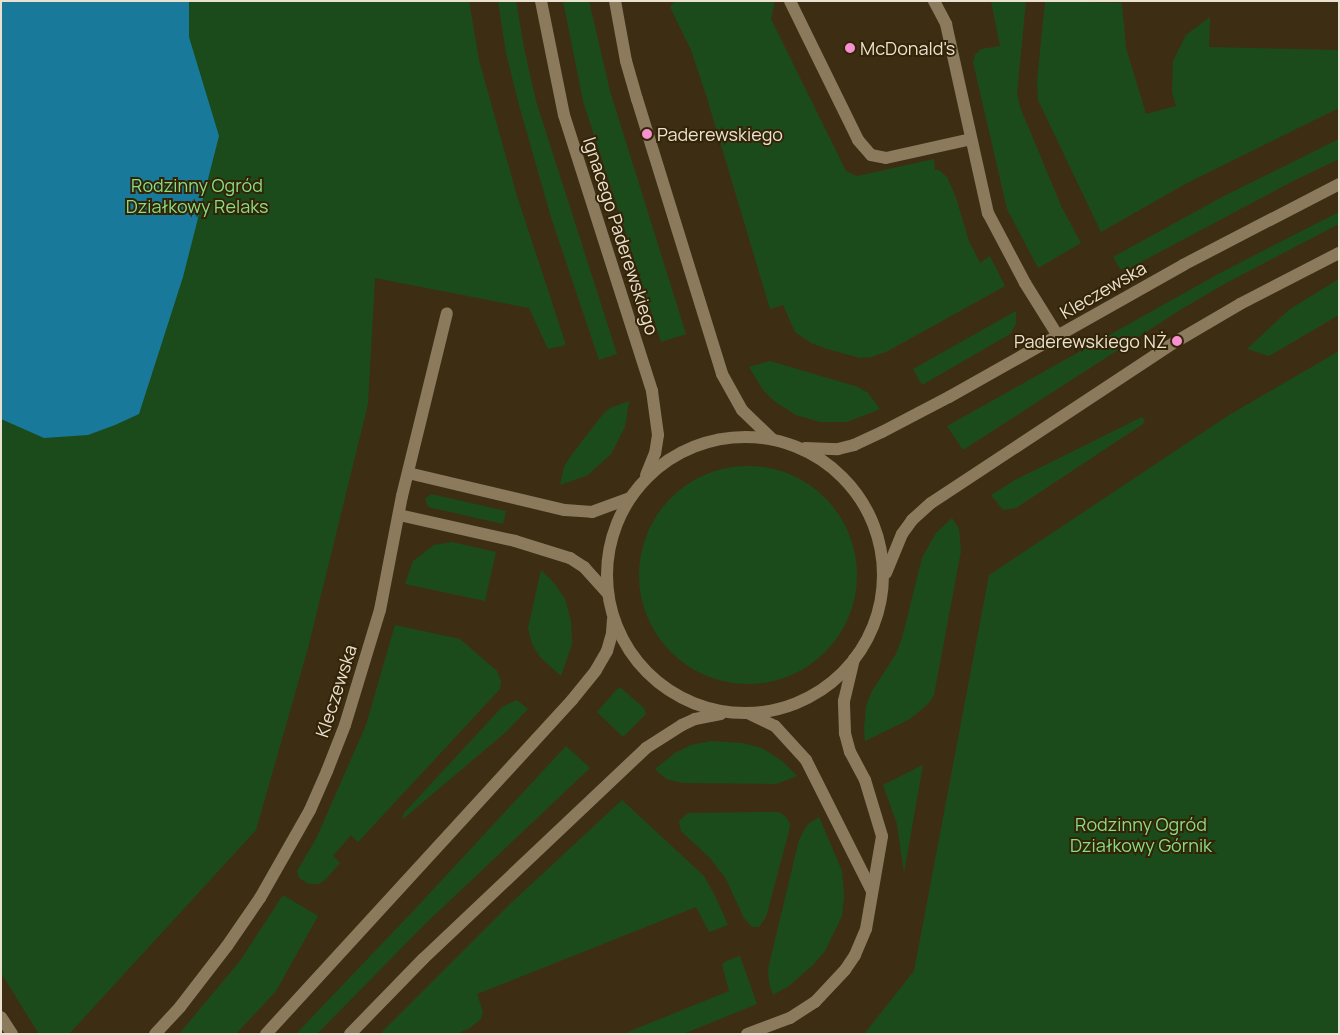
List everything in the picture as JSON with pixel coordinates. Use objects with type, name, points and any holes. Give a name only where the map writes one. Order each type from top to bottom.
[{"type":"main road","name":"Ignacego Paderewskiego","points":[[541,1],[564,115],[652,391],[658,435],[655,453],[644,480]]},
{"type":"main road","points":[[615,1],[626,61],[722,374],[742,410],[772,439]]},
{"type":"main road","points":[[790,1],[858,140],[871,154],[886,158],[971,139]]},
{"type":"main road","points":[[934,1],[946,24],[988,212],[1025,282],[1058,336]]},
{"type":"main road","name":"Kleczewska","points":[[801,448],[838,449],[854,445],[950,397],[1235,237],[1339,184]]},
{"type":"main road","points":[[884,580],[880,549],[868,512],[856,492],[840,474],[822,459],[801,448],[772,439],[744,436],[716,440],[690,448],[665,462],[644,480],[620,515],[612,540],[607,573],[608,594],[613,615],[622,638],[649,675],[688,701],[710,709],[748,713],[773,710],[796,703],[818,692],[838,678],[854,659],[875,622],[884,580],[894,549],[912,520],[931,503],[1177,341],[1240,304],[1339,253]]},
{"type":"main road","name":"Kleczewska","points":[[155,1034],[180,1007],[228,946],[260,898],[310,810],[345,725],[380,610],[408,473],[447,313]]},
{"type":"main road","points":[[408,473],[565,510],[592,512],[630,498]]},
{"type":"main road","points":[[399,514],[515,541],[570,558],[584,567],[608,594]]},
{"type":"main road","points":[[266,1034],[519,760],[584,686],[607,651],[612,633],[613,615]]},
{"type":"main road","points":[[747,1034],[803,1011],[826,992],[855,955],[862,941],[870,916],[872,891],[881,852],[882,836],[865,780],[850,752],[843,717],[846,688],[854,659]]},
{"type":"main road","points":[[350,1034],[423,958],[646,748],[695,719],[734,712]]},
{"type":"main road","points":[[748,713],[775,726],[806,760],[872,891]]},
{"type":"main road","points":[[1,1017],[12,1034]]},
{"type":"green space","name":"Rodzinny Ogród Działkowy Relaks","points":[[1,1],[469,1],[479,60],[517,196],[566,345],[548,349],[529,308],[375,278],[368,404],[308,648],[256,830],[69,1034],[39,1034],[1,973]]},
{"type":"green space","points":[[498,1],[516,1],[536,101],[617,354],[599,360],[551,217],[519,105],[506,53]]},
{"type":"green space","points":[[563,1],[589,1],[610,91],[686,334],[661,342],[583,101]]},
{"type":"green space","points":[[675,1],[775,1],[771,19],[846,171],[857,176],[934,159],[935,170],[939,170],[947,177],[955,195],[969,241],[980,263],[990,256],[1005,286],[886,352],[871,357],[860,358],[827,349],[811,343],[795,332],[783,305],[770,309],[707,98],[691,50],[670,7]]},
{"type":"green space","points":[[991,1],[1026,1],[1017,93],[1020,107],[1062,208],[1081,243],[1038,268],[1007,209],[973,62],[975,55],[981,49],[1000,46]]},
{"type":"green space","points":[[1045,1],[1122,3],[1126,48],[1146,114],[1176,106],[1172,92],[1173,61],[1186,35],[1210,17],[1209,47],[1339,50],[1339,108],[1187,183],[1101,232],[1038,100],[1037,82]]},
{"type":"green space","points":[[1339,139],[1339,159],[1293,181],[1126,270],[1120,269],[1113,257],[1224,196]]},
{"type":"green space","points":[[1339,212],[1339,224],[1226,283],[1180,310],[963,450],[947,426],[1220,273]]},
{"type":"green space","points":[[1339,279],[1339,315],[1269,356],[1247,349],[1290,309]]},
{"type":"green space","points":[[1016,311],[1016,324],[1010,334],[922,385],[913,369]]},
{"type":"green space","name":"Rodzinny Ogród Działkowy Górnik","points":[[1339,351],[1339,1034],[864,1034],[914,971],[989,575],[1229,415]]},
{"type":"green space","points":[[770,361],[858,387],[868,393],[880,409],[847,422],[820,422],[796,415],[774,401],[763,390],[749,367]]},
{"type":"green space","points":[[629,401],[625,427],[611,454],[588,475],[560,485],[564,467],[570,457],[603,414],[610,408]]},
{"type":"green space","points":[[1142,417],[1145,421],[1143,424],[1016,508],[1003,510],[991,495],[1015,480]]},
{"type":"green space","points":[[737,466],[759,466],[780,470],[800,478],[817,490],[833,506],[845,523],[853,543],[857,575],[853,607],[845,627],[833,644],[817,660],[800,672],[780,680],[759,684],[737,684],[716,680],[696,672],[679,660],[663,644],[651,627],[643,607],[639,586],[639,564],[643,543],[651,523],[663,506],[679,490],[696,478],[716,470]]},
{"type":"green space","points":[[431,494],[506,511],[503,524],[428,507],[425,499]]},
{"type":"green space","points":[[952,518],[959,529],[961,551],[934,695],[928,704],[910,719],[865,741],[866,706],[872,691],[896,654],[902,638],[922,558],[936,533]]},
{"type":"green space","points":[[452,542],[496,552],[485,601],[405,584],[413,561],[434,545]]},
{"type":"green space","points":[[541,570],[555,584],[565,599],[571,621],[572,644],[561,676],[540,657],[532,644],[528,628]]},
{"type":"green space","points":[[395,625],[460,639],[497,671],[501,681],[500,689],[358,842],[351,835],[333,856],[340,863],[325,880],[319,884],[309,884],[299,878],[297,871],[316,839],[366,725]]},
{"type":"green space","points":[[621,688],[644,708],[646,714],[623,737],[597,712],[617,689]]},
{"type":"green space","points":[[517,700],[528,709],[507,731],[402,820],[404,813],[502,707]]},
{"type":"green space","points":[[711,741],[742,743],[762,748],[782,761],[797,776],[776,784],[683,783],[666,779],[655,769],[675,753],[691,745]]},
{"type":"green space","points":[[566,746],[590,768],[425,924],[317,1034],[296,1034],[416,908]]},
{"type":"green space","points":[[923,765],[904,873],[897,824],[883,785]]},
{"type":"green space","points":[[622,800],[704,876],[728,925],[709,932],[696,907],[477,994],[483,1012],[481,1019],[470,1028],[456,1034],[380,1034],[509,905]]},
{"type":"green space","points":[[779,812],[786,817],[790,824],[789,831],[766,917],[759,927],[752,927],[744,918],[726,879],[710,858],[681,831],[679,821],[688,813]]},
{"type":"green space","points":[[819,817],[842,871],[844,897],[842,916],[825,951],[813,965],[789,986],[773,995],[768,969],[799,840],[807,825]]},
{"type":"green space","points":[[283,895],[318,916],[276,991],[236,1034],[179,1034],[240,961]]},
{"type":"green space","points":[[740,956],[757,1004],[683,1034],[623,1034],[729,991],[722,965],[726,961]]},
{"type":"water","points":[[1,1],[189,1],[189,37],[219,136],[183,277],[139,414],[88,435],[44,438],[1,419]]},
{"type":"place","name":"McDonald's","points":[[850,48]]},
{"type":"place","name":"Paderewskiego","points":[[647,134]]},
{"type":"place","name":"Paderewskiego NŻ","points":[[1177,341]]}]
